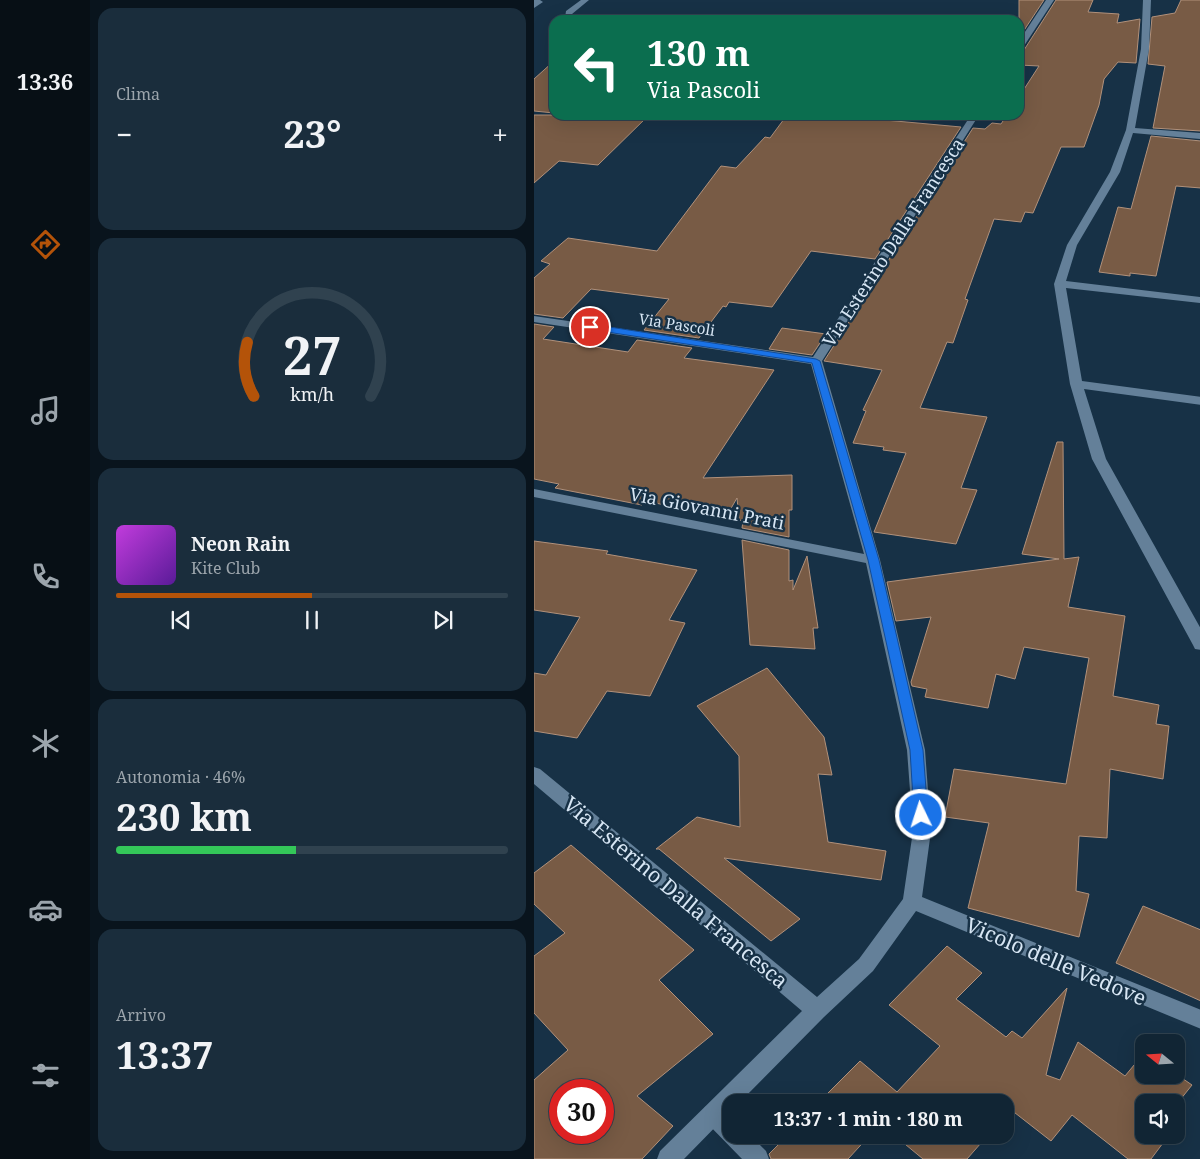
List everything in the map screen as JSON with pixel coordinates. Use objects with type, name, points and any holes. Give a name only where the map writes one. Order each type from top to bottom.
[{"type":"street","points":[[534,0],[539,2],[534,6]]},
{"type":"street","points":[[568,15],[585,0]]},
{"type":"street","points":[[1024,39],[1050,0]]},
{"type":"street","points":[[1146,0],[1145,49],[1130,130],[1115,172],[1072,245],[1060,284],[1076,384],[1099,459],[1200,645]]},
{"type":"street","name":"Via Esterino Dalla Francesca","points":[[668,1159],[817,1010],[866,965],[912,901],[922,831],[916,750],[873,560],[816,361],[972,120]]},
{"type":"street","points":[[1130,130],[1200,136]]},
{"type":"street","points":[[1060,284],[1200,300]]},
{"type":"street","name":"Via Pascoli","points":[[534,319],[816,361]]},
{"type":"street","points":[[1076,384],[1200,401]]},
{"type":"street","name":"Via Giovanni Prati","points":[[534,493],[873,560]]},
{"type":"street","name":"Via Esterino Dalla Francesca","points":[[534,774],[817,1010]]},
{"type":"street","name":"Vicolo delle Vedove","points":[[912,901],[1200,1020]]},
{"type":"street","points":[[713,1114],[722,1123]]},
{"type":"street","points":[[743,1144],[758,1159]]},
{"type":"building","points":[[1019,0],[1044,0],[1024,30],[1024,15],[1019,15]]},
{"type":"building","points":[[1056,0],[1093,0],[1088,12],[1119,14],[1117,23],[1140,19],[1136,63],[1118,62],[1104,79],[1099,105],[1084,147],[1061,147],[1033,213],[1025,212],[1021,222],[994,219],[965,299],[968,300],[953,343],[947,342],[920,408],[987,417],[961,488],[977,490],[956,544],[874,532],[906,453],[883,450],[884,447],[853,443],[866,411],[863,410],[882,370],[824,361],[973,128],[985,129],[992,123],[1001,124],[1004,120],[1024,120],[1024,89],[1039,66],[1024,65],[1024,50]]},
{"type":"building","points":[[1181,0],[1201,0],[1201,131],[1153,128],[1165,66],[1148,64],[1152,17],[1175,13]]},
{"type":"building","points":[[549,66],[549,112],[534,111],[534,79]]},
{"type":"building","points":[[534,115],[549,115],[549,120],[644,120],[598,165],[559,161],[534,183]]},
{"type":"building","points":[[783,120],[885,120],[961,127],[875,259],[811,251],[772,307],[729,302],[726,307],[723,306],[699,338],[644,330],[669,299],[591,289],[563,318],[534,314],[534,278],[550,264],[541,261],[568,238],[657,251],[721,166],[736,168],[765,137],[770,138]]},
{"type":"building","points":[[1151,136],[1201,141],[1201,188],[1176,186],[1156,276],[1130,273],[1130,276],[1099,272],[1118,207],[1131,209]]},
{"type":"building","points":[[534,324],[554,327],[543,339],[628,352],[637,340],[692,348],[684,358],[774,370],[703,478],[792,475],[792,510],[789,510],[789,537],[742,528],[743,521],[739,520],[737,498],[726,517],[645,501],[642,505],[555,488],[559,484],[534,479]]},
{"type":"building","points":[[782,328],[826,334],[812,355],[769,349]]},
{"type":"building","points":[[1057,442],[1063,442],[1064,559],[1079,557],[1068,607],[1125,616],[1113,696],[1159,705],[1156,724],[1169,726],[1163,779],[1110,769],[1107,838],[1079,836],[1076,891],[1089,894],[1079,937],[968,908],[989,823],[945,817],[954,769],[1066,784],[1089,658],[1024,647],[1015,679],[996,674],[988,708],[925,697],[927,689],[912,686],[911,682],[931,617],[896,621],[887,582],[1059,559],[1022,554]]},
{"type":"building","points":[[742,540],[789,550],[789,581],[793,580],[793,590],[807,556],[818,628],[813,628],[815,649],[750,645]]},
{"type":"building","points":[[534,541],[608,551],[606,554],[697,570],[669,620],[685,623],[650,696],[607,691],[577,738],[534,731],[534,673],[546,675],[580,617],[534,610]]},
{"type":"building","points":[[767,668],[824,737],[832,775],[818,774],[828,842],[886,851],[881,880],[724,858],[800,919],[771,941],[659,849],[656,849],[697,817],[740,827],[739,756],[697,706]]},
{"type":"building","points":[[571,845],[694,950],[659,980],[713,1034],[637,1096],[673,1126],[642,1159],[534,1159],[534,1080],[568,1050],[534,1013],[534,956],[565,933],[534,904],[534,873]]},
{"type":"building","points":[[1143,906],[1201,930],[1201,1001],[1116,963]]},
{"type":"building","points":[[947,946],[982,973],[956,999],[1006,1037],[1012,1031],[1022,1038],[1067,988],[1046,1075],[1060,1080],[1078,1042],[1125,1076],[1135,1064],[1135,1084],[1185,1084],[1185,1080],[1192,1085],[1185,1094],[1135,1094],[1135,1144],[1162,1144],[1151,1159],[1128,1159],[1072,1115],[1051,1141],[1014,1112],[1014,1094],[827,1094],[860,1061],[897,1092],[940,1046],[889,1005]]},
{"type":"building","points":[[779,1144],[862,1144],[848,1159],[771,1159],[769,1154]]},
{"type":"building","points":[[905,1144],[980,1144],[967,1159],[923,1159]]},
{"type":"route","points":[[590,327],[816,361],[873,560],[916,750],[921,815]]}]
